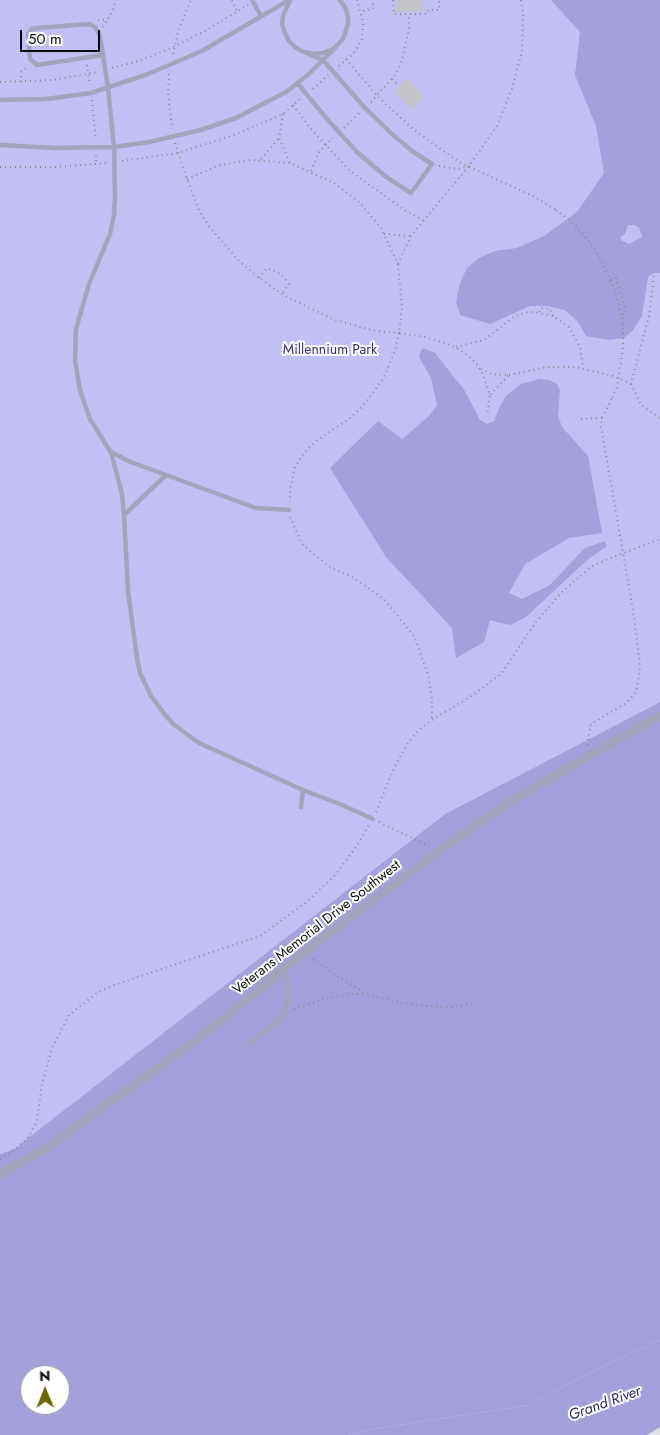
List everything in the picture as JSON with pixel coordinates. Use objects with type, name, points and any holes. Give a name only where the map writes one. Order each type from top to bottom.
[{"type":"street","name":"Veterans Memorial Drive Southwest","points":[[0,1174],[45,1149],[176,1055],[225,1018],[283,970],[437,853],[505,805],[660,716]]},
{"type":"lane","points":[[0,100],[46,99],[92,93],[172,66],[208,48],[289,0]]},
{"type":"lane","points":[[289,0],[283,15],[282,24],[284,33],[289,41],[296,48],[323,60],[365,108],[412,151],[432,164],[411,194],[369,163],[339,132],[298,84]]},
{"type":"lane","points":[[0,145],[96,148],[114,146],[174,137],[236,118],[272,101],[298,84],[337,46],[343,39],[348,24],[346,9],[340,0]]},
{"type":"lane","points":[[252,1],[261,16]]},
{"type":"lane","points":[[103,55],[36,65],[30,59],[28,34],[32,29],[89,24],[96,26],[99,32],[106,70],[114,146],[114,215],[110,234],[82,307],[76,329],[76,360],[80,390],[90,419],[110,451],[120,483],[124,514],[128,591],[140,673],[151,696],[173,724],[199,743],[373,819]]},
{"type":"lane","points":[[304,52],[323,53],[337,46]]},
{"type":"lane","points":[[110,451],[128,462],[256,508],[289,510]]},
{"type":"lane","points":[[124,514],[166,475]]},
{"type":"lane","points":[[301,808],[303,790]]},
{"type":"lane","points":[[250,1044],[283,1018],[288,1001],[288,982],[283,970]]},
{"type":"path","points":[[99,32],[112,12],[116,0]]},
{"type":"path","points":[[191,0],[179,28],[172,66],[169,71],[168,93],[174,137],[186,179],[208,225],[239,261],[282,294],[335,320],[375,331],[425,337],[455,347],[470,357],[480,369],[490,395],[487,416]]},
{"type":"path","points":[[232,0],[237,11]]},
{"type":"path","points":[[362,12],[374,8],[372,0]]},
{"type":"path","points":[[393,0],[394,14],[426,14],[428,10],[439,10],[439,0]]},
{"type":"path","points":[[398,264],[411,236],[469,166],[498,126],[512,89],[522,51],[523,13],[521,0]]},
{"type":"path","points":[[0,82],[52,80],[88,74],[138,61],[175,46],[252,1]]},
{"type":"path","points":[[311,171],[318,154],[326,144],[365,108],[392,79],[402,60],[407,44],[410,14]]},
{"type":"path","points":[[86,58],[92,93],[96,164]]},
{"type":"path","points":[[346,59],[377,96],[414,130],[459,162],[535,196],[567,218],[596,250],[618,298],[623,348],[617,386],[602,418],[601,431],[623,553],[640,667],[634,695],[626,703],[591,724],[586,747],[588,756]]},
{"type":"path","points":[[21,82],[21,72],[33,63]]},
{"type":"path","points":[[392,79],[399,86]]},
{"type":"path","points":[[293,105],[310,128],[350,170],[406,211],[424,221]]},
{"type":"path","points":[[260,160],[279,138],[283,114]]},
{"type":"path","points":[[279,138],[290,163]]},
{"type":"path","points":[[186,179],[220,165],[250,160],[290,163],[311,171],[334,183],[360,202],[381,228],[398,264],[402,308],[399,333],[395,351],[383,379],[363,406],[350,418],[314,442],[304,453],[295,467],[289,510],[302,544],[328,566],[354,578],[384,599],[414,636],[428,674],[432,699],[432,720]]},
{"type":"path","points":[[432,164],[449,169],[469,166]]},
{"type":"path","points":[[384,234],[411,236]]},
{"type":"path","points":[[259,278],[267,268],[281,274],[289,284],[282,294]]},
{"type":"path","points":[[632,384],[649,316],[654,276]]},
{"type":"path","points":[[539,313],[541,308],[550,309],[553,316]]},
{"type":"path","points":[[455,347],[484,340],[515,316],[528,312],[539,313],[553,316],[569,327],[580,347],[583,367]]},
{"type":"path","points":[[480,369],[492,374],[509,375],[556,366],[583,367],[632,384],[641,405],[660,418]]},
{"type":"path","points":[[490,395],[509,375]]},
{"type":"path","points":[[581,419],[602,418]]},
{"type":"path","points":[[0,1159],[10,1154],[27,1139],[37,1121],[42,1084],[52,1048],[69,1015],[98,993],[114,985],[260,936],[308,901],[336,874],[357,846],[373,819],[401,754],[415,735],[432,720],[473,695],[501,674],[536,622],[560,594],[591,567],[660,539]]},
{"type":"path","points":[[373,819],[423,842],[437,853]]},
{"type":"path","points":[[306,953],[335,975],[367,994]]},
{"type":"path","points":[[285,1012],[328,998],[348,994],[367,994],[429,1006],[452,1007],[476,1003]]},
{"type":"green space","name":"Millennium Park","points":[[0,0],[660,0],[660,702],[445,814],[16,1148],[0,1154]]},
{"type":"shaded area","points":[[660,702],[660,1340],[583,1376],[530,1405],[373,1429],[347,1435],[0,1435],[0,1154],[16,1148],[445,814]]},
{"type":"water","points":[[551,0],[660,0],[660,273],[654,273],[648,277],[642,316],[633,330],[624,338],[608,340],[586,336],[578,322],[565,310],[547,306],[530,306],[490,324],[460,315],[456,302],[460,283],[467,268],[479,258],[495,251],[517,248],[544,236],[577,212],[604,173],[596,126],[575,75],[580,32]],"holes":[[[628,225],[635,225],[639,228],[642,237],[629,244],[621,240],[620,237],[625,234]]]},
{"type":"water","points":[[422,348],[435,353],[465,391],[480,420],[487,424],[494,421],[506,396],[521,384],[540,379],[549,380],[557,384],[560,390],[558,416],[562,427],[588,456],[602,533],[569,538],[525,564],[509,593],[522,599],[550,585],[585,548],[605,541],[607,546],[587,560],[526,617],[510,625],[490,620],[484,642],[456,658],[452,628],[386,557],[330,468],[378,421],[402,439],[429,416],[437,405],[431,378],[419,357]]},
{"type":"water","name":"Grand River","points":[[660,1340],[660,1427],[647,1435],[347,1435],[373,1429],[530,1405],[583,1376]]},
{"type":"building","points":[[395,0],[423,0],[423,11],[395,12]]},
{"type":"building","points":[[406,78],[424,96],[412,109],[393,92]]}]
